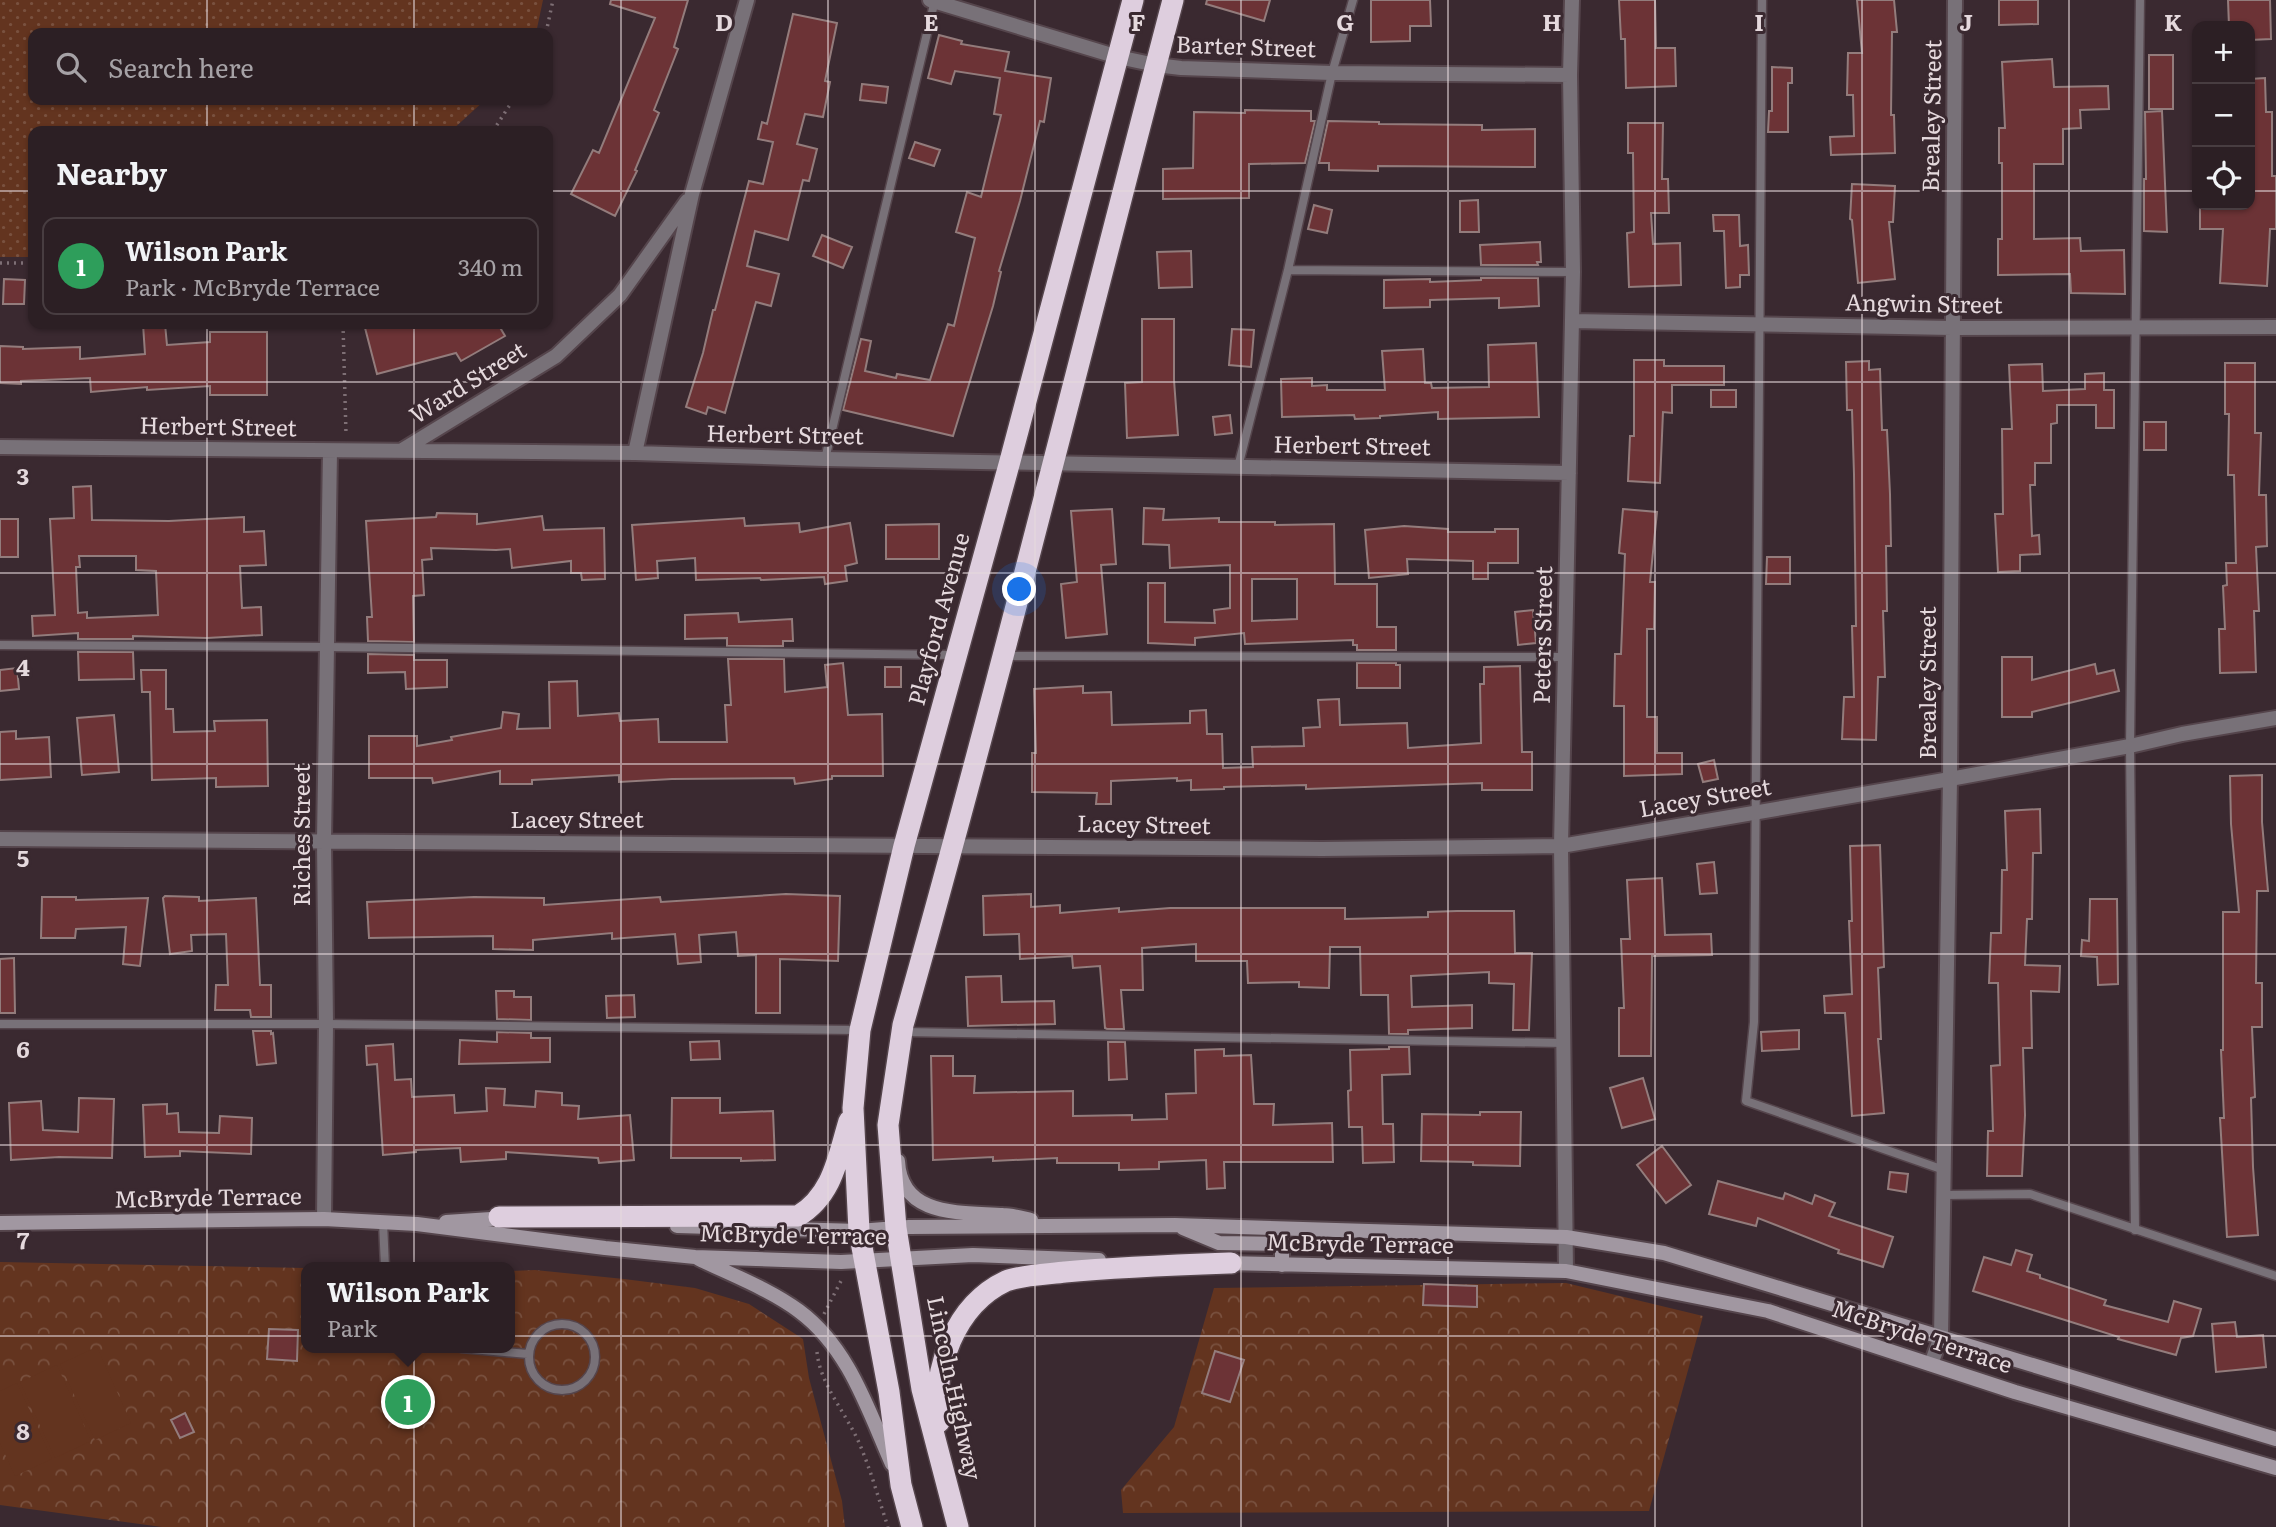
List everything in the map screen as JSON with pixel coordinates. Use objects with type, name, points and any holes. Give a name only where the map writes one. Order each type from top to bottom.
[{"type":"highway","name":"Playford Avenue","points":[[864,1259],[859,1230],[853,1108],[860,1030],[904,846],[1133,0]]},
{"type":"highway","points":[[901,1259],[888,1125],[900,1041],[1004,656],[1173,0]]},
{"type":"highway","points":[[499,1217],[798,1216],[825,1192],[853,1108]]},
{"type":"highway","points":[[864,1259],[889,1392],[901,1485],[912,1527]]},
{"type":"highway","name":"Lincoln Highway","points":[[901,1259],[922,1389],[958,1527]]},
{"type":"highway","points":[[948,1488],[938,1415],[941,1368],[954,1332],[974,1303],[1007,1281],[1050,1273],[1121,1267],[1231,1264]]},
{"type":"main road","points":[[900,1041],[897,1117],[899,1169],[908,1190],[923,1204],[950,1213],[1007,1215],[1059,1226]]},
{"type":"main road","name":"McBryde Terrace","points":[[417,1224],[499,1217],[604,1225],[859,1230],[1175,1225],[1566,1237],[1664,1253],[2276,1439]]},
{"type":"main road","name":"McBryde Terrace","points":[[0,1223],[324,1219],[417,1224],[695,1257],[841,1262],[973,1255],[1035,1259],[1566,1271],[1768,1311],[2014,1392],[2276,1468]]},
{"type":"main road","points":[[1175,1225],[1219,1243],[1282,1244],[1282,1265]]},
{"type":"main road","points":[[695,1257],[797,1310],[819,1328],[852,1374],[901,1485]]},
{"type":"street","name":"Ward Street","points":[[635,453],[692,194],[747,0]]},
{"type":"street","name":"Barter Street","points":[[933,0],[1118,57],[1181,68],[1332,73],[1570,75]]},
{"type":"street","name":"Peters Street","points":[[1566,1271],[1561,846],[1573,272],[1570,75],[1572,0]]},
{"type":"street","name":"Brealey Street","points":[[1931,1364],[1941,1336],[1944,1195],[1950,779],[1955,0]]},
{"type":"street","name":"Ward Street","points":[[403,450],[556,356],[620,295],[692,194]]},
{"type":"street","name":"Angwin Street","points":[[1572,321],[1952,328],[2276,327]]},
{"type":"street","name":"Herbert Street","points":[[0,447],[635,453],[1569,473]]},
{"type":"street","name":"Riches Street","points":[[324,1219],[324,841],[330,451]]},
{"type":"street","name":"Lacey Street","points":[[0,839],[1322,849],[1561,846],[1950,779],[2276,718]]},
{"type":"lane","points":[[825,459],[933,0]]},
{"type":"lane","points":[[1238,467],[1288,270],[1332,73],[1353,0]]},
{"type":"lane","points":[[1762,0],[1754,1022],[1746,1101],[1944,1170]]},
{"type":"lane","points":[[2135,1230],[2130,746],[2140,0]]},
{"type":"lane","points":[[1288,270],[1573,272]]},
{"type":"lane","points":[[0,645],[957,654]]},
{"type":"lane","points":[[1004,656],[1566,657]]},
{"type":"lane","points":[[0,1024],[326,1024],[860,1030]]},
{"type":"lane","points":[[900,1041],[1563,1043]]},
{"type":"lane","points":[[1944,1195],[2030,1194],[2276,1276]]},
{"type":"lane","points":[[383,1222],[385,1262]]},
{"type":"lane","points":[[559,1324],[581,1329],[594,1348],[595,1360],[586,1380],[576,1387],[557,1390],[547,1387],[533,1374],[528,1354],[538,1333],[548,1326],[559,1324]]},
{"type":"lane","points":[[515,1353],[528,1354]]},
{"type":"path","points":[[547,28],[553,0]]},
{"type":"path","points":[[496,126],[510,105]]},
{"type":"path","points":[[0,263],[28,263]]},
{"type":"path","points":[[343,329],[346,451]]},
{"type":"green space","points":[[0,0],[543,0],[537,28],[28,28],[28,105],[480,105],[456,126],[28,126],[28,257],[0,257]]},
{"type":"green space","points":[[0,1262],[301,1268],[301,1353],[515,1353],[515,1271],[535,1270],[695,1288],[749,1304],[803,1339],[809,1378],[842,1501],[845,1527],[162,1527],[0,1505]]},
{"type":"green space","points":[[1566,1283],[1703,1316],[1649,1511],[1123,1513],[1121,1490],[1174,1427],[1214,1288]]},
{"type":"green space","points":[[97,1347],[131,1423],[95,1440],[60,1364]]},
{"type":"green space","points":[[57,1365],[91,1441],[55,1458],[20,1382]]},
{"type":"green space","points":[[17,1383],[52,1459],[15,1476],[0,1443],[0,1391]]},
{"type":"building","points":[[611,0],[688,0],[674,47],[678,49],[654,110],[659,113],[635,170],[637,171],[615,216],[571,194],[593,150],[599,153],[655,18],[610,4]]},
{"type":"building","points":[[1207,0],[1270,0],[1264,21],[1206,4]]},
{"type":"building","points":[[1371,0],[1430,0],[1431,26],[1410,26],[1410,41],[1371,42]]},
{"type":"building","points":[[1619,0],[1655,0],[1656,48],[1675,48],[1676,86],[1626,88],[1625,39],[1621,39]]},
{"type":"building","points":[[1857,0],[1894,0],[1897,32],[1892,32],[1891,115],[1894,115],[1895,153],[1831,155],[1830,137],[1854,136],[1853,95],[1847,95],[1848,53],[1862,53]]},
{"type":"building","points":[[1999,0],[2038,0],[2038,24],[1999,25]]},
{"type":"building","points":[[2228,0],[2270,0],[2271,39],[2255,40],[2255,21],[2229,21]]},
{"type":"building","points":[[793,14],[837,23],[825,81],[830,82],[823,117],[805,114],[797,144],[817,149],[809,181],[803,180],[788,240],[755,231],[747,266],[779,274],[771,306],[756,302],[725,413],[708,407],[706,414],[686,407],[749,181],[763,184],[773,142],[758,139],[762,122],[767,124]]},
{"type":"building","points":[[939,35],[962,41],[961,44],[1009,52],[1005,71],[1051,78],[1044,122],[1040,121],[999,271],[1001,272],[993,306],[953,436],[843,410],[861,339],[871,341],[865,371],[896,378],[897,374],[930,380],[948,324],[954,326],[975,238],[956,232],[967,192],[981,197],[1001,115],[994,114],[1000,78],[955,71],[951,84],[928,78]]},
{"type":"building","points":[[2149,55],[2173,55],[2173,109],[2149,109]]},
{"type":"building","points":[[2052,59],[2054,87],[2108,86],[2109,109],[2080,110],[2081,128],[2063,129],[2063,164],[2034,164],[2034,239],[2080,238],[2081,251],[2124,250],[2125,294],[2071,293],[2070,274],[1998,275],[1998,239],[2002,239],[1999,128],[2005,128],[2002,62]]},
{"type":"building","points":[[1772,67],[1792,68],[1792,83],[1788,83],[1788,132],[1768,132],[1769,111],[1772,111]]},
{"type":"building","points":[[2265,78],[2266,112],[2272,112],[2272,176],[2276,176],[2276,229],[2270,229],[2267,286],[2220,283],[2223,229],[2200,229],[2200,210],[2255,210],[2255,79]]},
{"type":"building","points":[[862,84],[888,87],[886,103],[860,100]]},
{"type":"building","points":[[1245,110],[1311,111],[1311,121],[1315,121],[1305,163],[1249,164],[1249,198],[1163,199],[1163,169],[1193,168],[1194,112],[1245,113]]},
{"type":"building","points":[[2162,111],[2167,232],[2144,231],[2145,112]]},
{"type":"building","points":[[1328,121],[1482,125],[1482,130],[1535,129],[1535,167],[1378,166],[1378,171],[1329,170],[1329,163],[1319,163]]},
{"type":"building","points":[[1628,123],[1663,123],[1662,179],[1668,179],[1669,213],[1651,213],[1653,244],[1680,243],[1681,285],[1629,287],[1627,233],[1634,232],[1633,153],[1628,153]]},
{"type":"building","points":[[915,142],[940,150],[934,166],[909,158]]},
{"type":"building","points":[[1852,184],[1895,186],[1893,222],[1889,222],[1895,279],[1858,283],[1850,219]]},
{"type":"building","points":[[1478,200],[1479,232],[1460,232],[1460,201]]},
{"type":"building","points":[[1314,205],[1332,210],[1327,233],[1308,229]]},
{"type":"building","points":[[1713,215],[1739,215],[1740,246],[1748,245],[1749,275],[1740,275],[1740,287],[1726,288],[1724,231],[1714,231]]},
{"type":"building","points":[[822,235],[852,247],[843,268],[813,256]]},
{"type":"building","points":[[1540,242],[1541,262],[1537,262],[1538,265],[1481,265],[1480,245]]},
{"type":"building","points":[[1191,251],[1192,287],[1159,288],[1157,252]]},
{"type":"building","points":[[1481,278],[1538,278],[1539,306],[1499,308],[1499,298],[1430,300],[1430,307],[1384,308],[1384,280],[1430,279],[1430,282]]},
{"type":"building","points":[[4,279],[25,280],[24,304],[3,304]]},
{"type":"building","points":[[1142,319],[1174,319],[1174,380],[1178,435],[1127,438],[1125,383],[1142,382]]},
{"type":"building","points":[[143,329],[165,329],[167,345],[210,342],[210,332],[267,332],[267,395],[210,395],[210,386],[147,390],[147,387],[91,392],[90,378],[21,381],[21,384],[0,383],[0,346],[23,349],[80,347],[80,359],[145,354]]},
{"type":"building","points":[[365,329],[501,329],[505,336],[461,361],[456,353],[377,374]]},
{"type":"building","points":[[1232,329],[1254,330],[1251,367],[1229,365]]},
{"type":"building","points":[[1536,343],[1539,417],[1438,419],[1438,412],[1355,419],[1354,415],[1282,417],[1281,379],[1312,378],[1312,386],[1327,385],[1327,390],[1385,390],[1382,351],[1423,349],[1425,383],[1431,383],[1432,388],[1489,387],[1488,345]]},
{"type":"building","points":[[1634,360],[1664,360],[1664,366],[1724,366],[1724,385],[1672,385],[1672,413],[1663,412],[1660,483],[1628,481],[1630,436],[1634,436]]},
{"type":"building","points":[[1869,361],[1869,370],[1880,369],[1882,430],[1887,430],[1891,546],[1886,546],[1887,611],[1883,611],[1885,677],[1878,677],[1876,740],[1842,739],[1844,697],[1854,697],[1852,626],[1856,626],[1852,410],[1847,410],[1846,362]]},
{"type":"building","points":[[2225,363],[2255,363],[2255,433],[2261,433],[2259,495],[2266,495],[2267,546],[2256,547],[2259,611],[2254,611],[2256,672],[2220,673],[2219,629],[2225,629],[2223,586],[2227,585],[2226,563],[2236,563],[2234,475],[2228,475],[2229,414],[2225,414]]},
{"type":"building","points":[[2042,364],[2043,391],[2085,389],[2085,374],[2104,373],[2104,390],[2114,390],[2114,428],[2096,428],[2096,405],[2057,405],[2057,423],[2051,424],[2051,463],[2035,463],[2035,485],[2030,485],[2032,536],[2039,535],[2040,554],[2020,555],[2020,571],[1998,572],[1995,514],[2003,514],[2002,429],[2012,429],[2009,365]]},
{"type":"building","points":[[1711,390],[1736,390],[1736,407],[1711,407]]},
{"type":"building","points":[[1230,415],[1232,433],[1215,435],[1213,417]]},
{"type":"building","points":[[2144,422],[2166,422],[2166,450],[2144,450]]},
{"type":"building","points":[[91,486],[92,520],[169,521],[244,517],[244,532],[264,531],[266,565],[240,566],[242,608],[261,607],[262,635],[207,638],[133,636],[133,639],[78,639],[78,633],[33,636],[32,616],[55,615],[50,519],[74,518],[73,487]],"holes":[[[79,556],[136,556],[136,570],[156,571],[158,615],[87,618],[87,612],[78,613],[76,567],[80,567]]]},
{"type":"building","points":[[1144,508],[1164,509],[1163,520],[1219,518],[1219,522],[1275,522],[1275,525],[1334,524],[1335,584],[1377,584],[1377,627],[1396,627],[1396,650],[1357,650],[1353,640],[1245,644],[1244,633],[1195,638],[1195,645],[1148,643],[1148,583],[1165,583],[1165,622],[1215,623],[1214,610],[1230,608],[1230,565],[1170,568],[1169,545],[1143,544]],"holes":[[[1252,579],[1297,579],[1297,619],[1252,621]]]},
{"type":"building","points":[[1112,509],[1116,564],[1101,565],[1107,634],[1066,638],[1061,584],[1077,582],[1071,511]]},
{"type":"building","points":[[1623,509],[1657,512],[1650,582],[1655,582],[1654,629],[1647,629],[1647,717],[1657,717],[1657,753],[1682,753],[1682,774],[1624,776],[1624,706],[1614,706],[1615,654],[1621,654],[1625,554],[1619,553]]},
{"type":"building","points":[[437,513],[477,514],[477,524],[542,516],[544,530],[604,528],[605,579],[582,580],[581,573],[571,573],[571,561],[512,568],[510,549],[431,548],[432,559],[422,560],[424,595],[413,596],[414,642],[368,641],[367,617],[372,617],[366,521],[436,517]]},
{"type":"building","points":[[744,518],[745,526],[799,523],[800,532],[850,523],[857,563],[845,566],[847,581],[825,584],[824,577],[696,580],[695,558],[657,561],[658,578],[636,580],[632,525]]},
{"type":"building","points":[[0,519],[18,519],[18,557],[0,557]]},
{"type":"building","points":[[939,524],[939,559],[886,559],[886,525]]},
{"type":"building","points":[[1404,526],[1448,529],[1448,532],[1518,529],[1518,563],[1488,563],[1488,579],[1473,579],[1473,561],[1407,559],[1408,574],[1369,578],[1365,530]]},
{"type":"building","points":[[1767,557],[1790,557],[1790,584],[1766,584]]},
{"type":"building","points":[[1533,610],[1536,643],[1518,645],[1515,612]]},
{"type":"building","points":[[738,613],[739,622],[792,619],[793,641],[783,641],[783,646],[727,646],[727,638],[685,639],[685,615]]},
{"type":"building","points":[[78,652],[133,652],[134,679],[79,680]]},
{"type":"building","points":[[368,654],[414,655],[414,660],[447,660],[447,687],[406,689],[405,672],[368,673]]},
{"type":"building","points":[[2002,657],[2032,657],[2032,680],[2095,664],[2097,674],[2114,670],[2119,691],[2032,712],[2032,717],[2002,717]]},
{"type":"building","points":[[728,659],[784,659],[785,692],[827,687],[825,665],[843,663],[848,715],[882,714],[883,776],[832,776],[832,779],[795,784],[794,778],[619,782],[619,775],[532,780],[532,784],[500,784],[500,771],[433,783],[432,778],[369,778],[369,736],[417,736],[417,746],[452,740],[451,737],[501,728],[503,712],[519,714],[517,729],[550,728],[549,682],[577,681],[578,716],[619,713],[620,721],[658,719],[659,742],[727,742],[725,705],[731,705]]},
{"type":"building","points":[[1357,663],[1400,665],[1400,688],[1357,688]]},
{"type":"building","points":[[1520,666],[1522,752],[1532,752],[1532,790],[1482,790],[1482,783],[1306,789],[1306,785],[1191,790],[1191,780],[1177,781],[1177,778],[1111,781],[1111,804],[1096,804],[1097,793],[1032,792],[1032,753],[1036,753],[1034,689],[1083,686],[1083,693],[1111,692],[1112,725],[1190,723],[1190,711],[1206,710],[1207,734],[1222,734],[1223,768],[1253,767],[1252,747],[1304,746],[1303,728],[1320,727],[1318,700],[1339,699],[1340,725],[1407,723],[1408,748],[1481,743],[1480,684],[1484,684],[1484,667]]},
{"type":"building","points":[[885,667],[901,667],[901,687],[885,687]]},
{"type":"building","points":[[17,668],[19,689],[0,691],[0,670]]},
{"type":"building","points":[[141,670],[166,670],[166,709],[173,709],[174,732],[215,731],[214,721],[267,720],[268,786],[216,787],[216,778],[152,780],[150,692],[142,692]]},
{"type":"building","points":[[114,715],[119,772],[82,775],[77,718]]},
{"type":"building","points":[[16,731],[16,739],[49,737],[51,777],[0,780],[0,732]]},
{"type":"building","points":[[1714,760],[1718,779],[1703,782],[1698,764]]},
{"type":"building","points":[[2262,775],[2262,822],[2268,891],[2257,891],[2256,983],[2262,983],[2262,1027],[2252,1027],[2255,1097],[2251,1098],[2258,1235],[2227,1237],[2220,1118],[2224,1118],[2221,1050],[2223,912],[2239,912],[2231,824],[2230,776]]},
{"type":"building","points":[[2040,809],[2041,853],[2033,853],[2032,919],[2027,919],[2025,965],[2060,966],[2059,992],[2031,991],[2032,1048],[2023,1048],[2025,1115],[2022,1176],[1987,1176],[1988,1131],[1993,1131],[1991,1066],[2000,1065],[1998,983],[1989,983],[1991,933],[2001,933],[2002,870],[2007,870],[2005,811]]},
{"type":"building","points":[[1880,845],[1884,967],[1878,968],[1881,1039],[1878,1039],[1884,1113],[1852,1116],[1845,1013],[1825,1013],[1824,996],[1852,994],[1850,846]]},
{"type":"building","points":[[1714,862],[1717,893],[1700,894],[1697,864]]},
{"type":"building","points":[[1662,878],[1665,935],[1711,934],[1712,955],[1652,956],[1651,1056],[1619,1056],[1619,1008],[1624,1008],[1621,939],[1630,939],[1627,880]]},
{"type":"building","points":[[786,894],[840,896],[838,961],[780,959],[780,1013],[756,1013],[756,955],[738,956],[736,932],[699,935],[701,962],[678,964],[675,934],[612,939],[612,933],[533,940],[533,950],[493,949],[493,936],[369,938],[367,902],[474,897],[544,898],[544,905],[660,897],[661,902]]},
{"type":"building","points":[[1031,894],[1031,907],[1060,905],[1060,913],[1119,908],[1119,912],[1170,908],[1345,908],[1345,919],[1428,917],[1428,912],[1514,911],[1515,953],[1532,953],[1529,1030],[1513,1030],[1514,984],[1489,983],[1489,972],[1411,976],[1412,1007],[1472,1005],[1472,1028],[1408,1030],[1408,1034],[1389,1034],[1388,995],[1361,995],[1360,947],[1330,947],[1329,988],[1299,987],[1299,982],[1248,983],[1247,961],[1196,961],[1196,944],[1142,948],[1143,990],[1121,990],[1124,1029],[1107,1029],[1100,966],[1073,968],[1072,956],[1020,959],[1019,934],[984,935],[983,896]]},
{"type":"building","points":[[42,897],[76,897],[76,900],[148,898],[140,966],[123,964],[126,927],[76,929],[75,938],[41,938]]},
{"type":"building","points":[[199,897],[199,901],[256,898],[260,985],[271,985],[271,1017],[251,1017],[250,1010],[215,1010],[216,985],[228,985],[226,934],[191,935],[192,951],[170,954],[163,898]]},
{"type":"building","points":[[2090,899],[2117,899],[2118,984],[2098,985],[2097,957],[2081,956],[2082,940],[2089,941]]},
{"type":"building","points":[[14,958],[15,1013],[0,1013],[0,959]]},
{"type":"building","points":[[1001,976],[1002,1002],[1054,1001],[1055,1024],[968,1026],[966,977]]},
{"type":"building","points":[[496,991],[514,991],[514,997],[531,997],[531,1020],[497,1019]]},
{"type":"building","points":[[634,995],[635,1017],[607,1018],[606,996]]},
{"type":"building","points":[[1799,1030],[1799,1049],[1762,1051],[1761,1032]]},
{"type":"building","points":[[253,1031],[273,1033],[276,1063],[257,1065]]},
{"type":"building","points":[[497,1032],[531,1033],[531,1038],[550,1038],[550,1062],[459,1064],[460,1040],[497,1042]]},
{"type":"building","points":[[719,1041],[720,1059],[691,1060],[690,1042]]},
{"type":"building","points":[[1108,1042],[1125,1042],[1127,1079],[1109,1080]]},
{"type":"building","points":[[393,1044],[395,1080],[411,1079],[412,1097],[454,1095],[455,1113],[487,1111],[486,1088],[505,1089],[504,1105],[535,1107],[536,1091],[562,1093],[562,1105],[579,1106],[578,1119],[630,1115],[634,1160],[599,1163],[598,1158],[506,1152],[506,1159],[461,1162],[460,1148],[383,1155],[377,1064],[367,1065],[366,1046]]},
{"type":"building","points":[[1409,1047],[1410,1074],[1382,1075],[1383,1124],[1393,1124],[1394,1162],[1363,1163],[1362,1127],[1349,1127],[1350,1050]]},
{"type":"building","points":[[1224,1049],[1224,1056],[1251,1055],[1254,1104],[1274,1104],[1273,1125],[1332,1123],[1333,1162],[1224,1162],[1225,1188],[1207,1189],[1206,1160],[1159,1162],[1159,1169],[1119,1170],[1119,1163],[1057,1163],[1057,1158],[933,1160],[931,1056],[953,1056],[953,1076],[975,1076],[974,1093],[1073,1091],[1073,1116],[1132,1115],[1132,1120],[1167,1119],[1166,1094],[1196,1093],[1195,1050]]},
{"type":"building","points":[[1643,1078],[1655,1119],[1622,1128],[1610,1088]]},
{"type":"building","points":[[79,1098],[114,1099],[112,1158],[11,1160],[9,1103],[41,1101],[43,1130],[78,1132]]},
{"type":"building","points":[[672,1098],[720,1098],[720,1113],[773,1111],[775,1160],[671,1158]]},
{"type":"building","points":[[167,1104],[167,1114],[178,1113],[179,1132],[219,1133],[220,1116],[252,1118],[251,1154],[180,1151],[180,1156],[145,1157],[143,1105]]},
{"type":"building","points":[[1480,1112],[1521,1112],[1520,1166],[1421,1161],[1422,1114],[1480,1115]]},
{"type":"building","points":[[1662,1146],[1691,1185],[1666,1203],[1637,1165]]},
{"type":"building","points":[[1890,1172],[1908,1174],[1906,1192],[1888,1189]]},
{"type":"building","points":[[1718,1181],[1783,1199],[1785,1193],[1812,1204],[1815,1195],[1835,1203],[1829,1216],[1893,1237],[1883,1267],[1838,1253],[1839,1250],[1758,1218],[1756,1226],[1709,1214]]},
{"type":"building","points":[[2016,1250],[2032,1255],[2027,1271],[2106,1300],[2104,1305],[2168,1322],[2174,1301],[2201,1309],[2193,1336],[2181,1338],[2176,1355],[2118,1339],[2119,1337],[1973,1291],[1984,1257],[2011,1265]]},
{"type":"building","points":[[1424,1284],[1477,1286],[1477,1307],[1423,1305]]},
{"type":"building","points":[[2235,1322],[2237,1337],[2263,1335],[2266,1367],[2216,1372],[2212,1324]]},
{"type":"building","points":[[269,1329],[298,1330],[297,1361],[267,1359]]},
{"type":"building","points":[[1215,1351],[1244,1360],[1230,1402],[1202,1393]]},
{"type":"building","points":[[185,1413],[194,1432],[180,1438],[171,1420]]},
{"type":"place","name":"Wilson Park","points":[[408,1402]]}]
